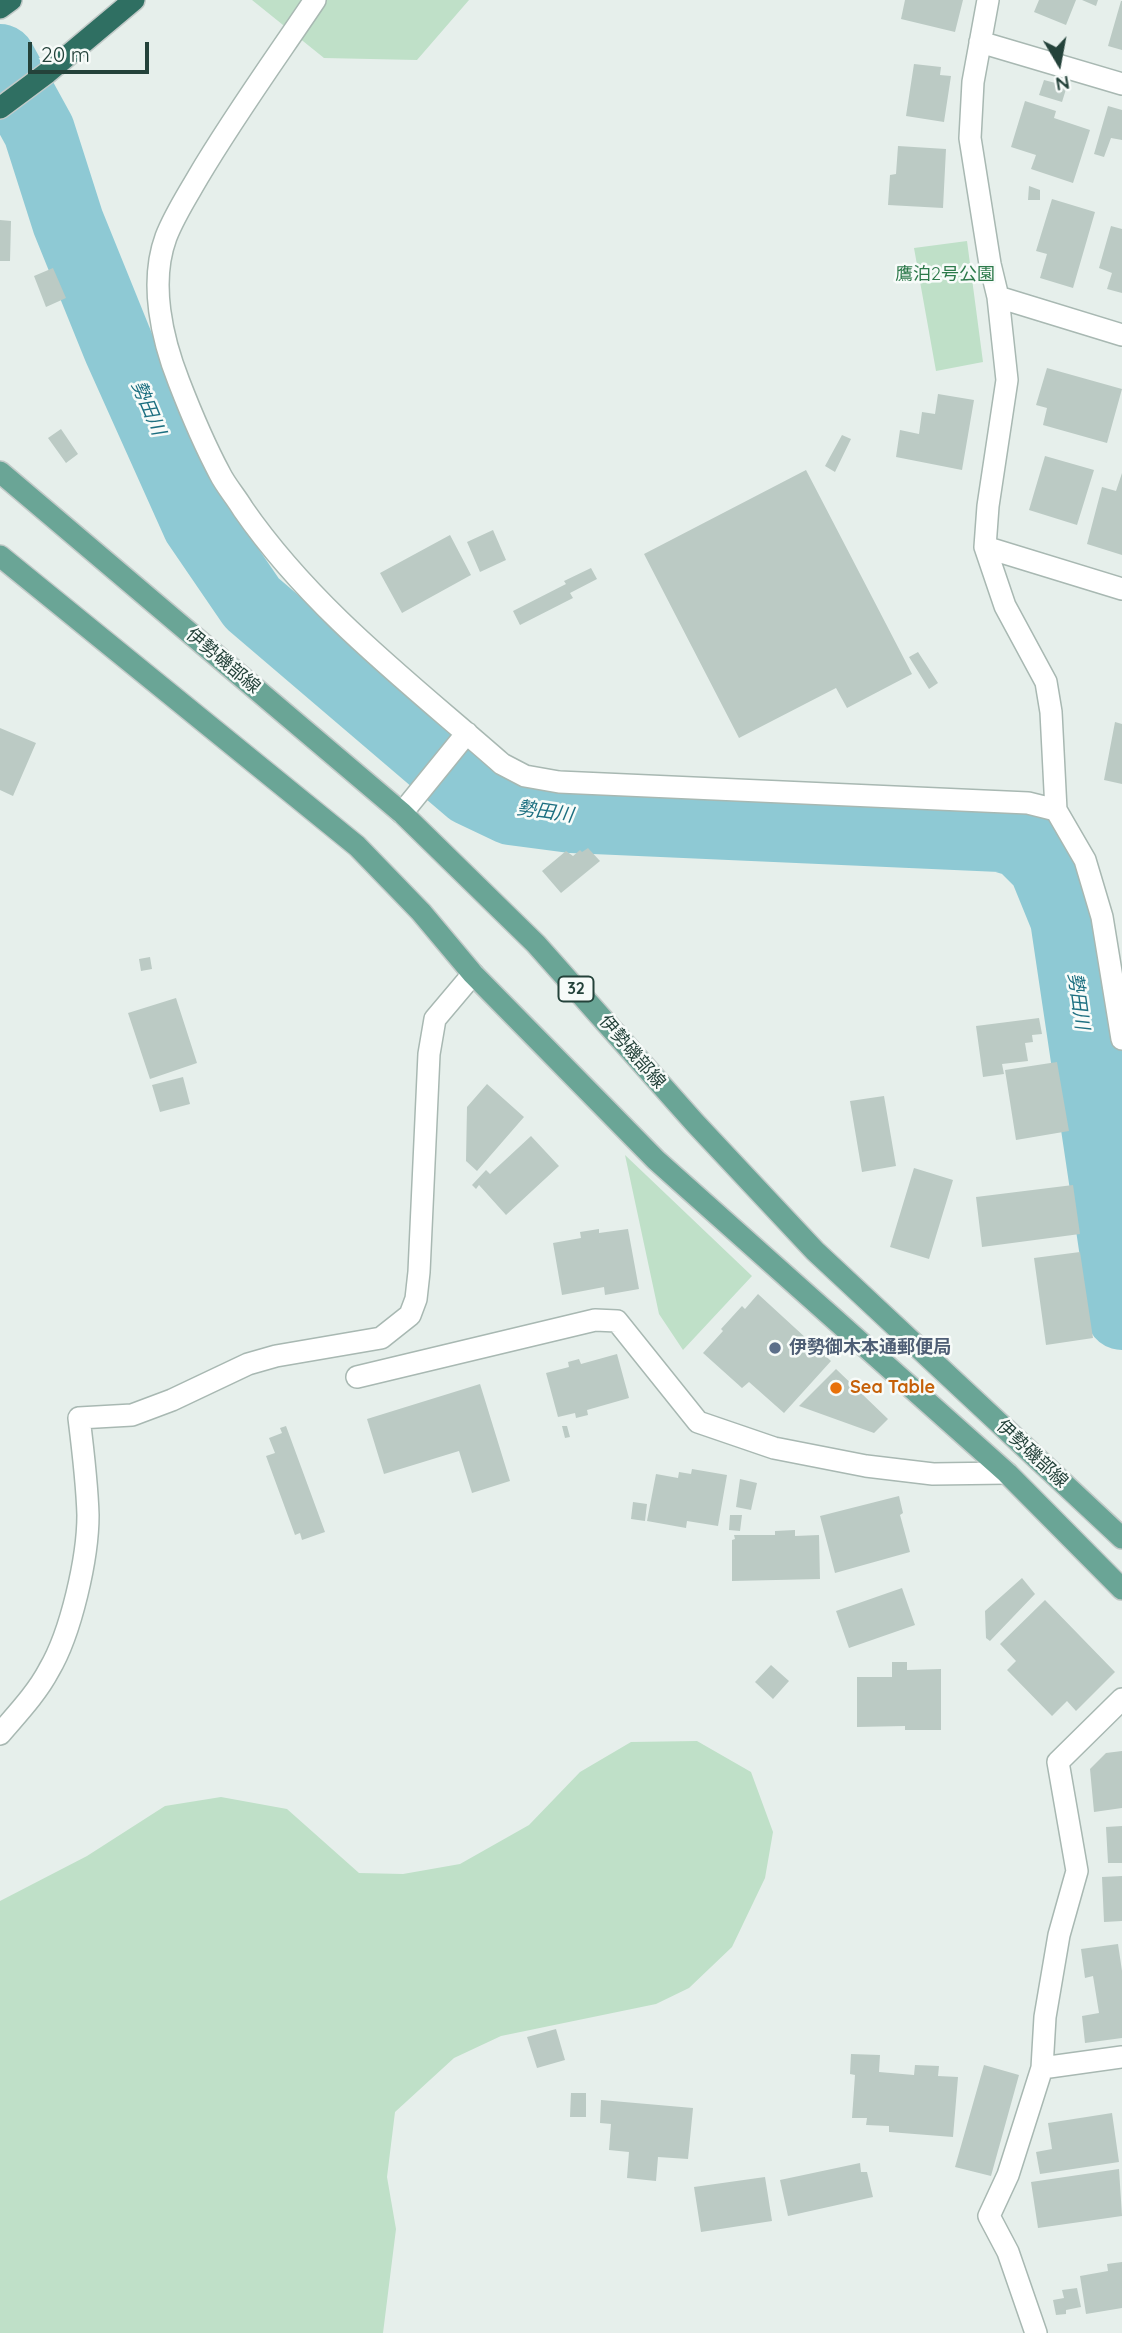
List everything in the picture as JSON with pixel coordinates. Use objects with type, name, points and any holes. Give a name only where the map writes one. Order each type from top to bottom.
[{"type":"highway","points":[[0,8],[11,0]]},
{"type":"highway","points":[[0,108],[47,73],[134,0]]},
{"type":"main road","name":"伊勢磯部線","points":[[0,472],[402,813],[536,944],[695,1124],[815,1251],[1122,1538]]},
{"type":"main road","name":"伊勢磯部線","points":[[0,556],[357,846],[421,912],[473,974],[656,1160],[1007,1473],[1122,1589]]},
{"type":"street","points":[[315,0],[214,149],[181,206],[165,239],[160,273],[159,304],[164,336],[186,402],[221,475],[278,557],[332,616],[463,739],[525,776],[559,782],[1028,803],[1056,810]]},
{"type":"street","points":[[988,0],[973,82],[970,138],[990,264],[998,297],[1007,380],[988,506],[985,547],[1005,607],[1046,682],[1051,712],[1056,810],[1084,860],[1102,917],[1122,1039]]},
{"type":"street","points":[[980,42],[1122,84]]},
{"type":"street","points":[[998,297],[1122,335]]},
{"type":"street","points":[[985,547],[1122,589]]},
{"type":"street","points":[[402,813],[463,739]]},
{"type":"street","points":[[0,1734],[49,1672],[71,1617],[88,1518],[79,1418],[132,1415],[172,1400],[248,1364],[276,1356],[381,1338],[410,1315],[416,1299],[419,1272],[429,1054],[435,1019],[473,974]]},
{"type":"street","points":[[357,1377],[595,1320],[617,1321],[698,1422],[774,1448],[866,1465],[933,1474],[1007,1473]]},
{"type":"street","points":[[1036,2333],[1008,2252],[989,2216],[1008,2175],[1042,2068],[1045,2017],[1059,1934],[1077,1871],[1058,1762],[1122,1699]]},
{"type":"street","points":[[1042,2068],[1122,2057]]},
{"type":"green space","points":[[252,0],[469,0],[417,60],[324,58]]},
{"type":"green space","name":"鷹泊2号公園","points":[[967,241],[983,362],[936,371],[914,248]]},
{"type":"green space","points":[[625,1155],[752,1276],[683,1350],[659,1314]]},
{"type":"green space","points":[[697,1741],[751,1772],[773,1832],[765,1878],[732,1947],[689,1988],[656,2004],[501,2036],[454,2058],[395,2112],[387,2177],[396,2229],[383,2333],[0,2333],[0,1901],[87,1856],[165,1806],[221,1797],[287,1809],[359,1873],[403,1874],[460,1864],[529,1825],[580,1772],[631,1742]]},
{"type":"building","points":[[905,0],[963,0],[955,32],[901,19]]},
{"type":"building","points":[[1039,0],[1076,0],[1066,25],[1034,12]]},
{"type":"building","points":[[1082,0],[1098,0],[1096,6]]},
{"type":"building","points":[[1122,1],[1122,50],[1108,46]]},
{"type":"building","points":[[914,64],[941,67],[940,75],[951,76],[944,122],[906,116]]},
{"type":"building","points":[[1044,80],[1067,86],[1062,102],[1039,95]]},
{"type":"building","points":[[1025,101],[1056,111],[1054,118],[1090,130],[1073,183],[1031,169],[1036,155],[1011,147]]},
{"type":"building","points":[[1108,106],[1122,110],[1122,140],[1111,138],[1104,157],[1094,154]]},
{"type":"building","points":[[898,146],[946,149],[943,208],[888,205],[890,175],[896,174]]},
{"type":"building","points":[[1029,186],[1040,190],[1040,200],[1028,200]]},
{"type":"building","points":[[1052,199],[1095,212],[1073,288],[1040,278],[1047,254],[1036,251]]},
{"type":"building","points":[[0,220],[11,221],[10,261],[0,261]]},
{"type":"building","points":[[1111,226],[1122,229],[1122,293],[1107,289],[1112,273],[1099,268]]},
{"type":"building","points":[[53,268],[66,298],[46,307],[34,276]]},
{"type":"building","points":[[1047,368],[1122,389],[1107,443],[1043,425],[1047,408],[1036,405]]},
{"type":"building","points":[[938,394],[974,400],[962,470],[896,457],[900,430],[919,434],[922,412],[935,414]]},
{"type":"building","points":[[61,429],[78,454],[66,463],[48,438]]},
{"type":"building","points":[[842,435],[851,439],[835,472],[825,466]]},
{"type":"building","points":[[1045,456],[1094,470],[1077,525],[1029,510]]},
{"type":"building","points":[[806,470],[912,674],[847,708],[836,688],[739,738],[644,554]]},
{"type":"building","points":[[1122,473],[1122,555],[1087,544],[1102,487],[1116,491]]},
{"type":"building","points":[[493,530],[506,560],[480,572],[467,542]]},
{"type":"building","points":[[450,535],[471,575],[402,613],[380,573]]},
{"type":"building","points":[[591,568],[597,579],[570,593],[573,598],[520,625],[513,611]]},
{"type":"building","points":[[918,652],[938,683],[929,689],[909,657]]},
{"type":"building","points":[[1115,722],[1122,724],[1122,784],[1104,780]]},
{"type":"building","points":[[0,728],[36,743],[13,796],[0,790]]},
{"type":"building","points":[[588,848],[600,861],[561,893],[542,871],[566,851],[573,856]]},
{"type":"building","points":[[150,957],[152,969],[141,971],[139,959]]},
{"type":"building","points":[[176,998],[197,1063],[150,1079],[128,1013]]},
{"type":"building","points":[[1039,1018],[1042,1034],[1032,1035],[1033,1042],[1025,1043],[1028,1061],[1002,1064],[1004,1074],[983,1077],[976,1026]]},
{"type":"building","points":[[1057,1062],[1069,1131],[1016,1140],[1005,1070]]},
{"type":"building","points":[[183,1077],[190,1104],[160,1112],[152,1085]]},
{"type":"building","points":[[487,1084],[524,1117],[477,1171],[466,1161],[467,1107]]},
{"type":"building","points":[[884,1096],[896,1166],[862,1172],[850,1101]]},
{"type":"building","points":[[531,1136],[559,1166],[506,1215],[479,1185],[476,1189],[472,1185],[486,1170],[490,1174]]},
{"type":"building","points":[[914,1168],[953,1180],[929,1259],[890,1247]]},
{"type":"building","points":[[1073,1185],[1080,1234],[982,1247],[976,1197]]},
{"type":"building","points":[[599,1229],[599,1233],[628,1229],[639,1289],[605,1295],[604,1287],[562,1295],[553,1243],[581,1238],[580,1232]]},
{"type":"building","points":[[1080,1252],[1093,1338],[1046,1345],[1034,1258]]},
{"type":"building","points":[[758,1294],[831,1361],[784,1413],[749,1382],[742,1388],[703,1353],[742,1306],[745,1309]]},
{"type":"building","points":[[617,1354],[629,1398],[587,1410],[588,1415],[576,1418],[575,1413],[558,1417],[546,1373],[569,1367],[568,1362],[579,1359],[581,1364]]},
{"type":"building","name":"Sea Table","points":[[836,1369],[888,1419],[874,1433],[799,1406]]},
{"type":"building","points":[[480,1384],[510,1481],[472,1493],[459,1451],[384,1474],[367,1419]]},
{"type":"building","points":[[286,1426],[325,1532],[302,1540],[300,1533],[295,1535],[266,1456],[275,1453],[269,1438],[282,1433],[280,1428]]},
{"type":"building","points":[[562,1426],[567,1426],[570,1437],[565,1438]]},
{"type":"building","points":[[692,1469],[727,1475],[718,1526],[687,1521],[686,1528],[647,1521],[656,1474],[678,1478],[679,1472],[691,1474]]},
{"type":"building","points":[[740,1479],[757,1483],[751,1510],[736,1507]]},
{"type":"building","points":[[899,1496],[903,1513],[900,1515],[910,1552],[835,1573],[820,1516]]},
{"type":"building","points":[[633,1502],[647,1504],[645,1521],[631,1519]]},
{"type":"building","points":[[730,1515],[742,1515],[740,1531],[729,1530]]},
{"type":"building","points":[[795,1530],[795,1536],[819,1535],[820,1579],[732,1581],[734,1535],[775,1535],[775,1531]]},
{"type":"building","points":[[1022,1578],[1035,1594],[990,1641],[986,1638],[985,1611]]},
{"type":"building","points":[[902,1588],[915,1625],[849,1648],[836,1611]]},
{"type":"building","points":[[1045,1600],[1115,1672],[1076,1711],[1067,1701],[1052,1716],[1007,1670],[1016,1661],[1000,1644]]},
{"type":"building","points":[[892,1662],[907,1662],[907,1670],[941,1669],[941,1730],[905,1730],[905,1726],[857,1727],[857,1677],[892,1677]]},
{"type":"building","points":[[771,1665],[789,1681],[773,1699],[755,1682]]},
{"type":"building","points":[[1122,1751],[1122,1808],[1094,1812],[1090,1769],[1106,1753]]},
{"type":"building","points":[[1122,1826],[1122,1863],[1108,1863],[1106,1827]]},
{"type":"building","points":[[1122,1876],[1122,1921],[1104,1922],[1102,1877]]},
{"type":"building","points":[[1118,1944],[1122,1971],[1122,2038],[1085,2043],[1082,2016],[1099,2013],[1093,1976],[1085,1978],[1081,1949]]},
{"type":"building","points":[[556,2029],[565,2060],[537,2068],[527,2037]]},
{"type":"building","points":[[851,2054],[880,2055],[879,2072],[914,2075],[915,2065],[939,2066],[938,2076],[958,2077],[953,2137],[889,2132],[889,2126],[866,2125],[867,2118],[852,2118],[855,2075],[850,2074]]},
{"type":"building","points":[[984,2065],[1019,2075],[991,2176],[955,2167]]},
{"type":"building","points":[[571,2093],[586,2093],[586,2117],[570,2117]]},
{"type":"building","points":[[601,2100],[693,2108],[688,2159],[658,2157],[656,2181],[627,2178],[629,2152],[609,2150],[611,2124],[600,2123]]},
{"type":"building","points":[[1112,2113],[1119,2162],[1040,2174],[1036,2152],[1052,2149],[1048,2123]]},
{"type":"building","points":[[860,2163],[861,2172],[867,2172],[873,2197],[788,2216],[780,2180]]},
{"type":"building","points":[[1119,2169],[1122,2216],[1038,2228],[1031,2182]]},
{"type":"building","points":[[765,2177],[772,2221],[701,2232],[694,2187]]},
{"type":"building","points":[[1122,2262],[1122,2308],[1086,2314],[1080,2276],[1108,2271],[1107,2264]]},
{"type":"building","points":[[1077,2288],[1081,2307],[1056,2315],[1053,2300],[1064,2298],[1062,2290]]},
{"type":"waterway","name":"勢田川","points":[[0,60],[39,131],[68,222],[119,348],[198,524],[252,603],[471,790],[511,809],[572,817],[1001,836],[1021,842],[1044,865],[1066,919],[1115,1248],[1122,1314]]},
{"type":"place","name":"伊勢御木本通郵便局","points":[[775,1348]]},
{"type":"place","name":"Sea Table","points":[[836,1388]]}]
